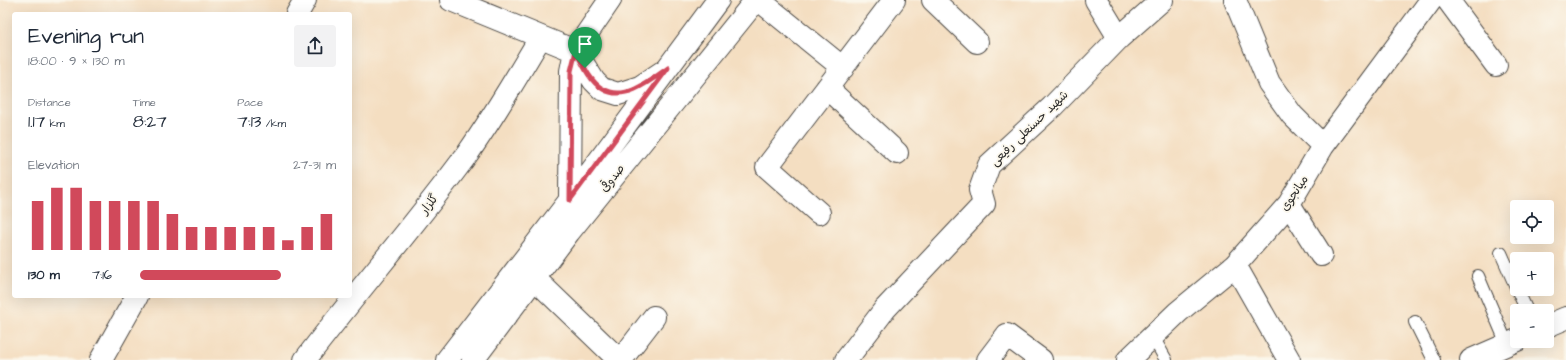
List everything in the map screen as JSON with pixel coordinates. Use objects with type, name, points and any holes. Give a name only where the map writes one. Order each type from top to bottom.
[{"type":"street","points":[[298,12],[305,0]]},
{"type":"street","points":[[451,0],[540,38],[576,51],[594,81],[602,89],[618,94],[640,88],[668,68]]},
{"type":"street","points":[[570,200],[571,71],[576,51],[610,0]]},
{"type":"street","name":"صدوقی","points":[[447,360],[570,200],[718,0]]},
{"type":"street","name":"صدوقی","points":[[473,360],[569,232],[756,0]]},
{"type":"street","points":[[759,0],[843,68]]},
{"type":"street","points":[[819,213],[767,167],[894,0]]},
{"type":"street","points":[[934,0],[978,42]]},
{"type":"street","points":[[1096,0],[1119,38]]},
{"type":"street","name":"شهید حسنعلی رفیعی","points":[[846,360],[885,309],[984,204],[980,190],[989,165],[1052,108],[1119,38],[1162,0]]},
{"type":"street","points":[[1235,0],[1269,83],[1292,115],[1324,146]]},
{"type":"street","name":"میانجوی","points":[[1128,360],[1178,312],[1235,265],[1289,204],[1324,146],[1431,0]]},
{"type":"street","points":[[1448,0],[1496,65]]},
{"type":"street","name":"گلزار","points":[[305,360],[419,218],[468,153],[499,108],[540,38]]},
{"type":"street","points":[[827,88],[897,153]]},
{"type":"street","points":[[1289,204],[1321,255]]},
{"type":"street","points":[[1235,265],[1289,360]]},
{"type":"street","points":[[534,278],[620,360],[654,317]]},
{"type":"street","points":[[101,360],[136,298]]},
{"type":"street","points":[[1554,323],[1566,318]]},
{"type":"street","points":[[988,360],[1007,335],[1040,360]]},
{"type":"street","points":[[1471,360],[1510,343]]},
{"type":"lane","points":[[1501,253],[1510,273]]},
{"type":"lane","points":[[1478,276],[1510,338]]},
{"type":"lane","points":[[1415,322],[1434,360]]},
{"type":"lane","points":[[1153,337],[1166,360]]},
{"type":"route","points":[[576,51],[585,68],[602,89],[618,94],[640,88],[668,68],[570,200],[571,71],[576,51]]}]
